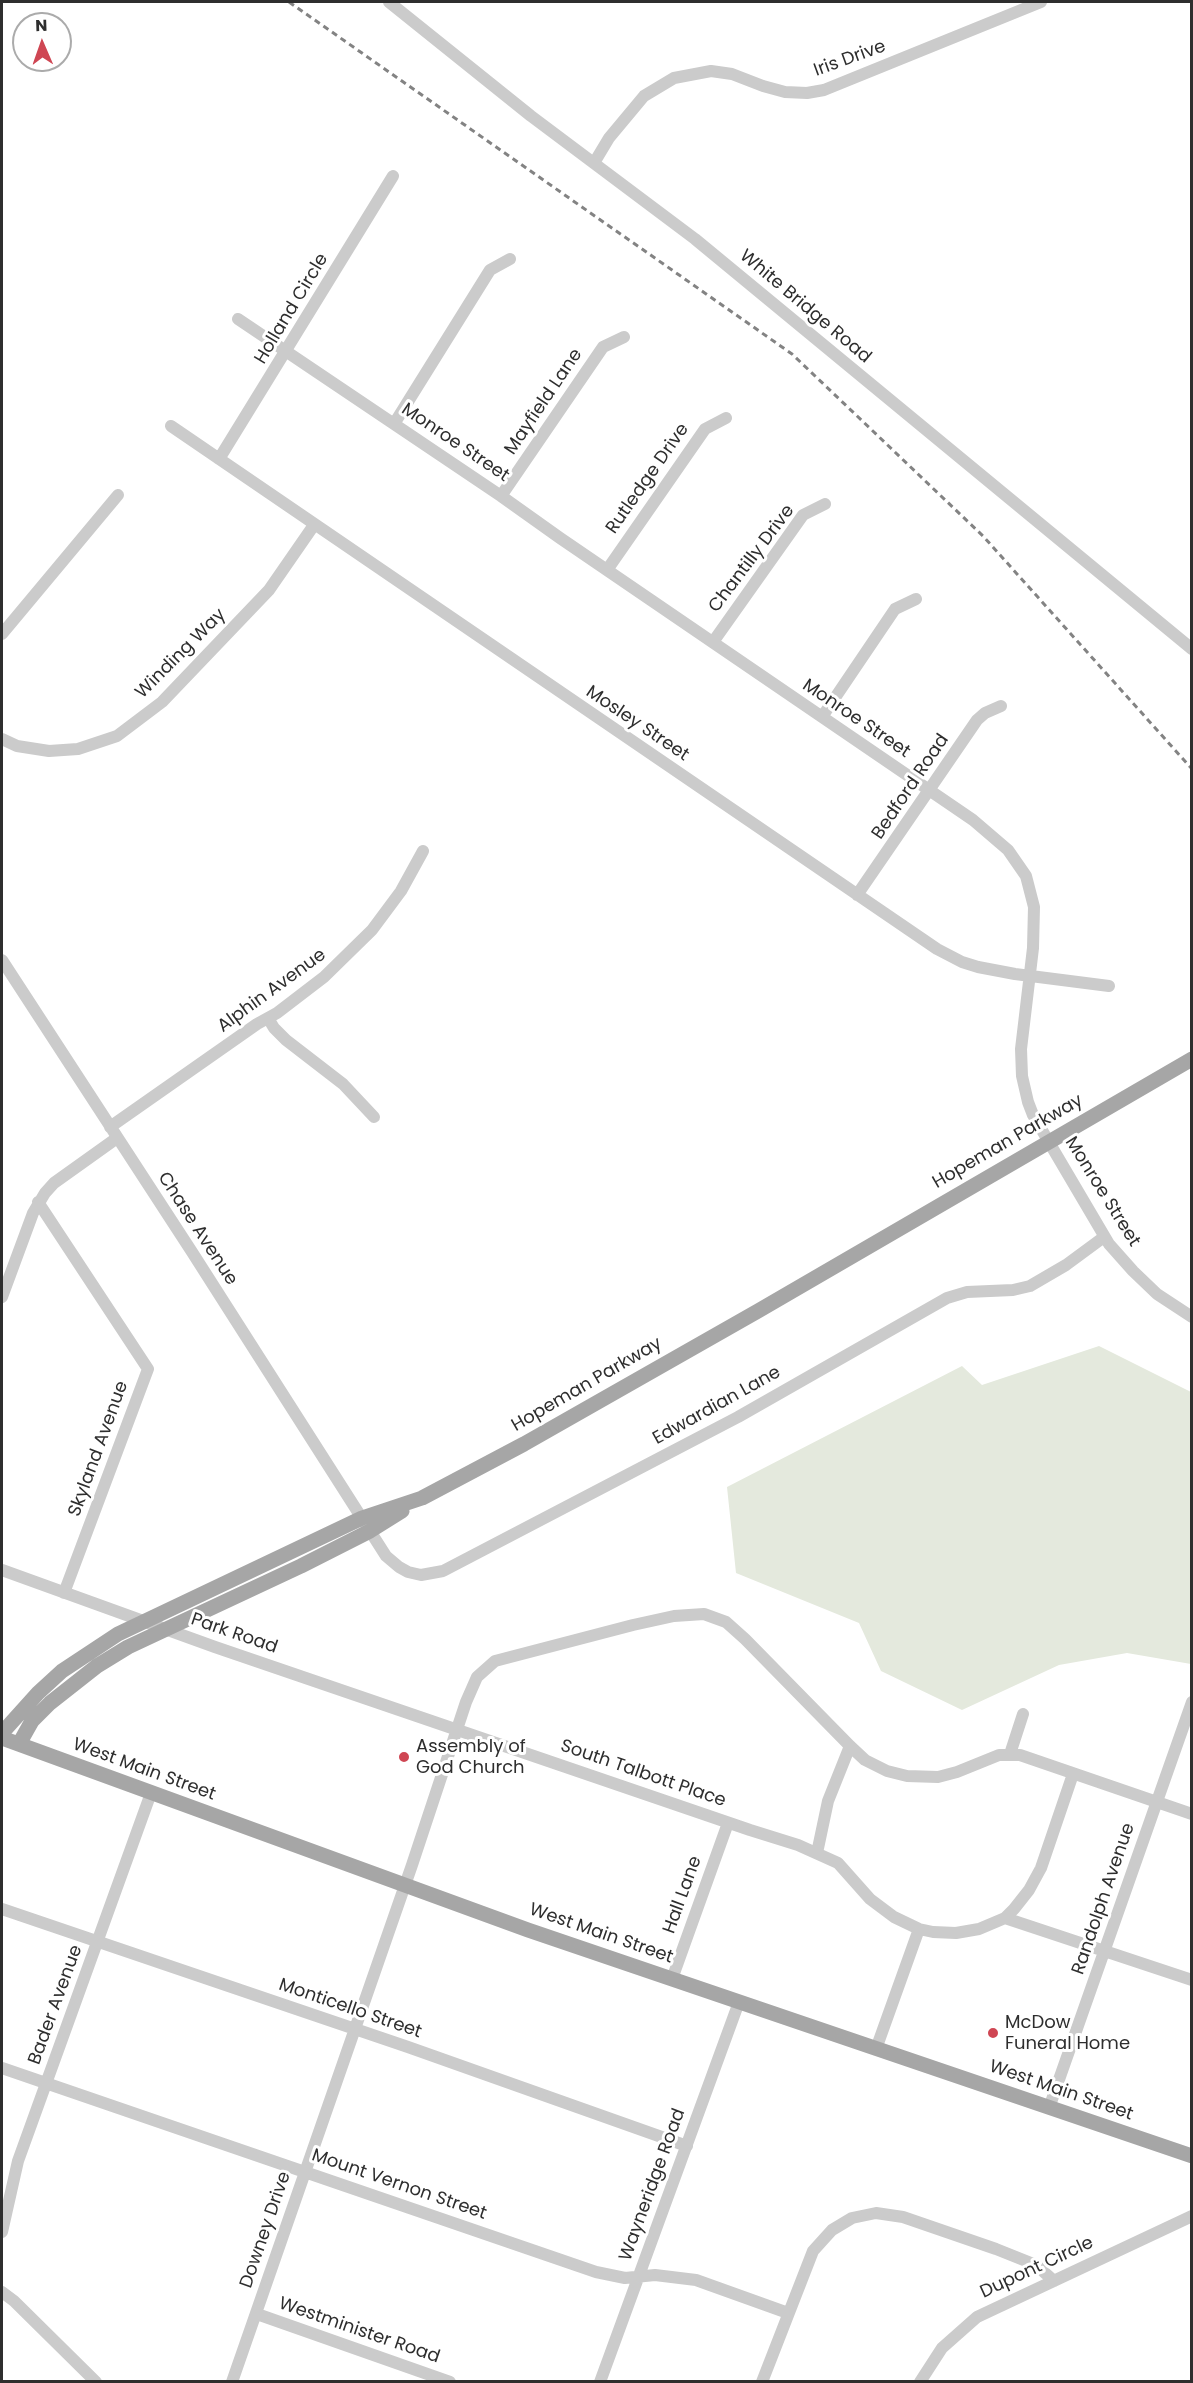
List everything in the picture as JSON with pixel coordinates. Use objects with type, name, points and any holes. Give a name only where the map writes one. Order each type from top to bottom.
[{"type":"main road","name":"Hopeman Parkway","points":[[366,1524],[422,1498],[524,1443],[758,1311],[1191,1059]]},
{"type":"main road","points":[[2,1736],[38,1693],[63,1671],[118,1634],[366,1524]]},
{"type":"main road","points":[[19,1744],[32,1721],[58,1696],[118,1654],[166,1629],[302,1566],[366,1524]]},
{"type":"main road","name":"West Main Street","points":[[2,1736],[403,1886],[1191,2157]]},
{"type":"street","name":"White Bridge Road","points":[[389,2],[531,116],[694,239],[1191,649]]},
{"type":"street","name":"Iris Drive","points":[[594,163],[609,138],[639,102],[654,89],[674,78],[711,71],[732,74],[785,92],[807,93],[824,90],[1041,2]]},
{"type":"street","name":"Holland Circle","points":[[219,459],[393,176]]},
{"type":"street","points":[[394,424],[490,270],[510,259]]},
{"type":"street","name":"Monroe Street","points":[[238,319],[501,496],[822,717],[987,831],[1008,850],[1021,867],[1034,907],[1030,976],[1021,1049],[1022,1076],[1028,1102],[1104,1237],[1157,1294],[1191,1317]]},
{"type":"street","name":"Mayfield Lane","points":[[501,496],[603,348],[624,337]]},
{"type":"street","name":"Rutledge Drive","points":[[607,570],[705,429],[726,418]]},
{"type":"street","name":"Mosley Street","points":[[171,426],[857,896],[949,956],[978,967],[1109,986]]},
{"type":"street","points":[[2,634],[118,495]]},
{"type":"street","name":"Chantilly Drive","points":[[713,642],[803,514],[825,504]]},
{"type":"street","name":"Winding Way","points":[[2,739],[17,746],[49,751],[78,749],[117,736],[162,702],[269,590],[314,525]]},
{"type":"street","points":[[822,717],[895,609],[916,599]]},
{"type":"street","name":"Bedford Road","points":[[857,896],[977,720],[985,713],[1000,706]]},
{"type":"street","name":"Alphin Avenue","points":[[110,1127],[324,977],[359,945],[401,891],[423,851]]},
{"type":"street","name":"Chase Avenue","points":[[2,960],[366,1524]]},
{"type":"street","points":[[268,1018],[286,1040],[343,1084],[374,1117]]},
{"type":"street","points":[[2,1297],[38,1202],[54,1183],[117,1138]]},
{"type":"street","name":"Skyland Avenue","points":[[38,1202],[148,1370],[64,1593]]},
{"type":"street","name":"Edwardian Lane","points":[[366,1524],[386,1556],[399,1567],[421,1575],[443,1570],[738,1417],[947,1298],[967,1292],[1013,1290],[1030,1286],[1066,1265],[1104,1237]]},
{"type":"street","name":"Park Road","points":[[2,1570],[145,1622],[457,1729]]},
{"type":"street","name":"Downey Drive","points":[[231,2382],[257,2314],[304,2172],[477,1677],[495,1661],[518,1653],[674,1616],[704,1614],[726,1622],[850,1746]]},
{"type":"street","name":"Randolph Avenue","points":[[1049,2108],[1191,1702]]},
{"type":"street","points":[[1010,1754],[1023,1714]]},
{"type":"street","name":"South Talbott Place","points":[[457,1729],[817,1853],[838,1863],[881,1909],[919,1929]]},
{"type":"street","points":[[817,1853],[828,1801],[850,1746],[878,1767],[897,1774],[918,1777],[948,1775],[990,1758],[1010,1754],[1020,1755],[1191,1815]]},
{"type":"street","points":[[876,2049],[919,1929],[945,1933],[968,1931],[1005,1918],[1036,1880],[1073,1774]]},
{"type":"street","name":"Bader Avenue","points":[[2,2232],[18,2161],[151,1793]]},
{"type":"street","name":"Hall Lane","points":[[672,1979],[728,1823]]},
{"type":"street","name":"Monticello Street","points":[[2,1909],[687,2146]]},
{"type":"street","points":[[1005,1918],[1191,1980]]},
{"type":"street","name":"Wayneridge Road","points":[[600,2382],[739,2002]]},
{"type":"street","name":"Mount Vernon Street","points":[[2,2068],[596,2272],[625,2278],[655,2275],[696,2280],[788,2313]]},
{"type":"street","points":[[762,2382],[809,2258],[816,2245],[844,2222],[868,2214],[903,2217],[1036,2265],[1054,2281]]},
{"type":"street","name":"Dupont Circle","points":[[920,2382],[938,2353],[966,2324],[1191,2216]]},
{"type":"street","points":[[2,2292],[96,2382]]},
{"type":"street","name":"Westminister Road","points":[[257,2314],[450,2382]]},
{"type":"shaded area","points":[[1099,1346],[1191,1392],[1191,1664],[1127,1653],[1059,1665],[962,1710],[881,1671],[859,1623],[736,1573],[727,1487],[962,1366],[982,1385]]},
{"type":"railway","points":[[289,2],[792,354],[983,536],[1192,769]]},
{"type":"place","name":"Assembly of God Church","points":[[404,1757]]},
{"type":"place","name":"McDow Funeral Home","points":[[993,2033]]}]
